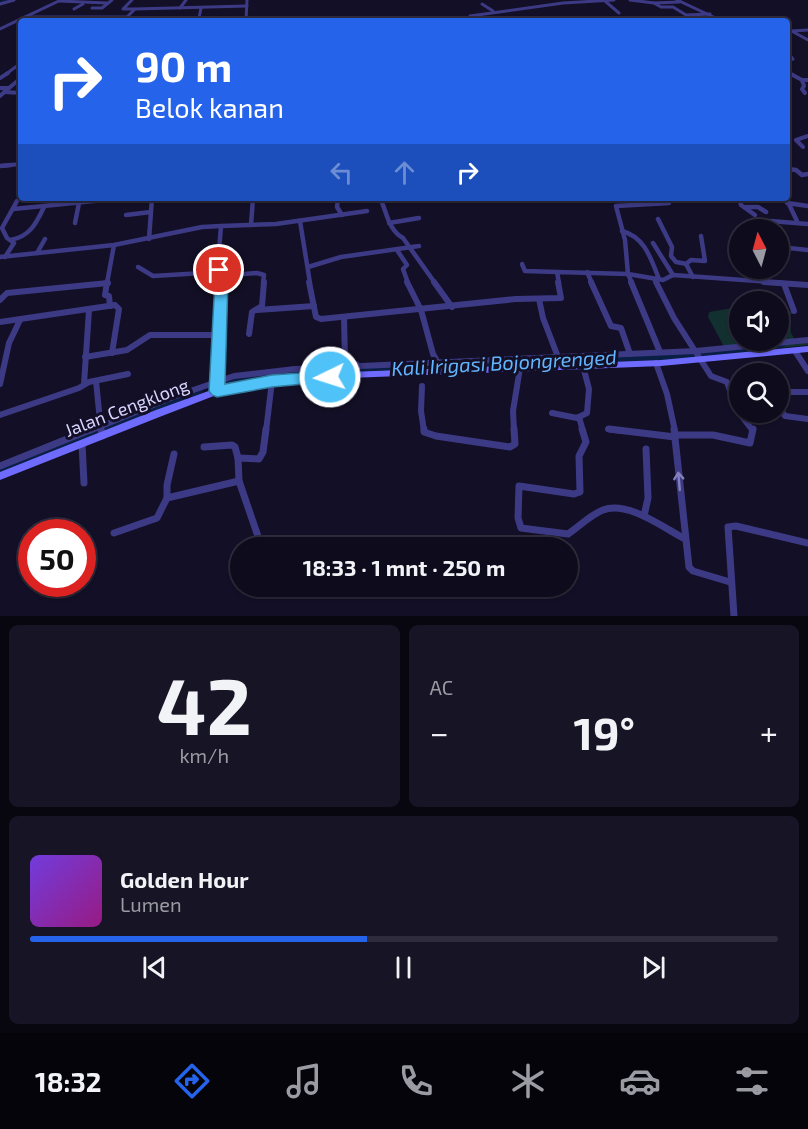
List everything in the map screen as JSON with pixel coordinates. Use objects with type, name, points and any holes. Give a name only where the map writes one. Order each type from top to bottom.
[{"type":"main road","name":"Jalan Cengklong","points":[[0,477],[17,464],[53,450],[82,444],[100,431],[217,386],[431,368],[520,368],[560,361],[583,366],[658,357],[808,349]]},
{"type":"street","points":[[0,1],[14,0]]},
{"type":"street","points":[[92,8],[101,8],[112,0]]},
{"type":"street","points":[[132,0],[123,9],[247,6]]},
{"type":"street","points":[[180,8],[186,0]]},
{"type":"street","points":[[246,18],[247,0]]},
{"type":"street","points":[[559,0],[563,3]]},
{"type":"street","points":[[473,18],[470,16],[494,11],[614,0]]},
{"type":"street","points":[[630,0],[654,3],[682,2]]},
{"type":"street","points":[[677,0],[717,18]]},
{"type":"street","points":[[25,17],[60,1],[108,3]]},
{"type":"street","points":[[206,7],[207,1]]},
{"type":"street","points":[[543,1],[549,5]]},
{"type":"street","points":[[605,1],[619,13]]},
{"type":"street","points":[[74,9],[84,3]]},
{"type":"street","points":[[654,3],[661,7],[673,7],[685,15],[710,14]]},
{"type":"street","points":[[482,4],[494,11]]},
{"type":"street","points":[[199,18],[201,8]]},
{"type":"street","points":[[112,18],[127,17],[135,9]]},
{"type":"street","points":[[25,17],[44,18]]},
{"type":"street","points":[[0,29],[18,20]]},
{"type":"street","points":[[790,30],[808,30]]},
{"type":"street","points":[[790,31],[808,40]]},
{"type":"street","points":[[0,78],[18,65]]},
{"type":"street","points":[[790,73],[801,80],[808,80]]},
{"type":"street","points":[[801,80],[805,93]]},
{"type":"street","points":[[2,94],[18,81]]},
{"type":"street","points":[[0,88],[9,88]]},
{"type":"street","points":[[2,94],[18,93]]},
{"type":"street","points":[[803,147],[796,140],[808,136]]},
{"type":"street","points":[[0,166],[18,164]]},
{"type":"street","points":[[790,169],[796,170],[801,175],[808,174]]},
{"type":"street","points":[[0,263],[14,243],[2,228],[17,201]]},
{"type":"street","points":[[59,206],[60,201]]},
{"type":"street","points":[[13,209],[102,201]]},
{"type":"street","points":[[149,239],[152,201]]},
{"type":"street","points":[[251,225],[253,201]]},
{"type":"street","points":[[338,201],[337,207],[342,215]]},
{"type":"street","points":[[382,201],[395,233],[404,238],[453,307]]},
{"type":"street","points":[[741,201],[744,207],[755,215]]},
{"type":"street","points":[[787,201],[797,221]]},
{"type":"street","points":[[790,201],[808,206]]},
{"type":"street","points":[[669,202],[617,205],[628,274],[658,357],[667,394],[675,436],[689,567],[693,571],[730,582]]},
{"type":"street","points":[[75,223],[79,203]]},
{"type":"street","points":[[11,240],[24,237],[35,226],[44,207]]},
{"type":"street","points":[[744,207],[760,208],[765,212]]},
{"type":"street","points":[[3,257],[114,246],[202,227],[300,221],[367,211]]},
{"type":"street","points":[[126,215],[151,212]]},
{"type":"street","points":[[389,223],[419,218]]},
{"type":"street","points":[[658,219],[672,247],[671,256],[675,261],[687,264]]},
{"type":"street","points":[[300,221],[314,306],[319,319],[562,297],[557,272]]},
{"type":"street","points":[[789,221],[808,224]]},
{"type":"street","points":[[217,386],[220,274],[218,263],[221,226]]},
{"type":"street","points":[[608,429],[675,436],[713,435],[750,443],[752,440],[752,426],[738,412],[728,384],[723,379],[711,376],[674,318],[637,236],[622,231]]},
{"type":"street","points":[[687,264],[691,260],[705,261],[701,236]]},
{"type":"street","points":[[37,254],[45,239]]},
{"type":"street","points":[[653,243],[673,275]]},
{"type":"street","points":[[110,306],[109,296],[105,295],[114,246]]},
{"type":"street","points":[[308,267],[341,257],[419,246]]},
{"type":"street","points":[[789,249],[808,250]]},
{"type":"street","points":[[398,250],[407,265],[403,269],[405,276],[421,310],[433,354],[438,363],[455,367],[630,354],[658,357]]},
{"type":"street","points":[[522,264],[522,270],[525,271],[628,274],[657,279],[673,275],[808,285]]},
{"type":"street","points":[[687,264],[693,277]]},
{"type":"street","points":[[138,267],[153,276],[257,273],[264,275],[262,306],[252,313],[249,334]]},
{"type":"street","points":[[587,272],[608,321],[611,326],[621,328],[630,354]]},
{"type":"street","points":[[0,300],[7,293],[108,283]]},
{"type":"street","points":[[784,284],[794,311]]},
{"type":"street","points":[[539,298],[546,325],[560,361]]},
{"type":"street","points":[[0,321],[117,305],[119,309],[112,353]]},
{"type":"street","points":[[257,310],[314,306]]},
{"type":"street","points":[[84,384],[89,310]]},
{"type":"street","points":[[344,317],[346,361],[368,366]]},
{"type":"street","points":[[0,384],[9,343],[20,320]]},
{"type":"street","points":[[85,357],[135,348],[145,336],[153,334],[219,336]]},
{"type":"street","points":[[699,355],[808,340]]},
{"type":"street","points":[[795,351],[808,371]]},
{"type":"street","points":[[217,386],[234,376],[263,372],[368,366],[431,368],[438,363]]},
{"type":"street","points":[[552,413],[579,417],[587,413],[588,384],[583,366]]},
{"type":"street","points":[[422,386],[421,416],[424,432],[436,436],[510,447],[514,444],[513,411],[520,368]]},
{"type":"street","points":[[0,415],[80,388],[84,384],[128,374]]},
{"type":"street","points":[[53,450],[100,431],[96,381]]},
{"type":"street","points":[[238,458],[259,459],[263,452],[272,381]]},
{"type":"street","points":[[789,392],[808,392]]},
{"type":"street","points":[[579,417],[586,442],[579,456],[580,492],[574,494],[519,486],[520,527],[568,534],[595,513],[607,508],[617,508],[644,516],[685,539]]},
{"type":"street","points":[[789,417],[808,419]]},
{"type":"street","points":[[82,444],[84,483]]},
{"type":"street","points":[[204,447],[234,446],[238,458],[239,482],[259,537]]},
{"type":"street","points":[[644,516],[648,498],[646,448]]},
{"type":"street","points":[[167,498],[167,485],[174,454]]},
{"type":"street","points":[[0,466],[17,464]]},
{"type":"street","points":[[114,533],[158,518],[163,502],[167,498],[239,482]]},
{"type":"street","points":[[735,616],[730,582],[728,527],[736,526],[808,543]]},
{"type":"green space","points":[[729,309],[729,351],[755,351],[728,354],[708,317],[709,312]]},
{"type":"green space","points":[[789,311],[794,312],[790,315],[791,333],[795,340],[808,338],[808,345],[789,347]]},
{"type":"waterway","points":[[0,2],[7,0]]},
{"type":"waterway","name":"Kali Irigasi Bojongrenged","points":[[213,386],[281,373],[682,356],[729,351]]},
{"type":"waterway","name":"Kali Irigasi Bojongrenged","points":[[0,471],[199,391]]},
{"type":"route","points":[[219,270],[222,280],[217,391],[239,385],[330,377]]}]
